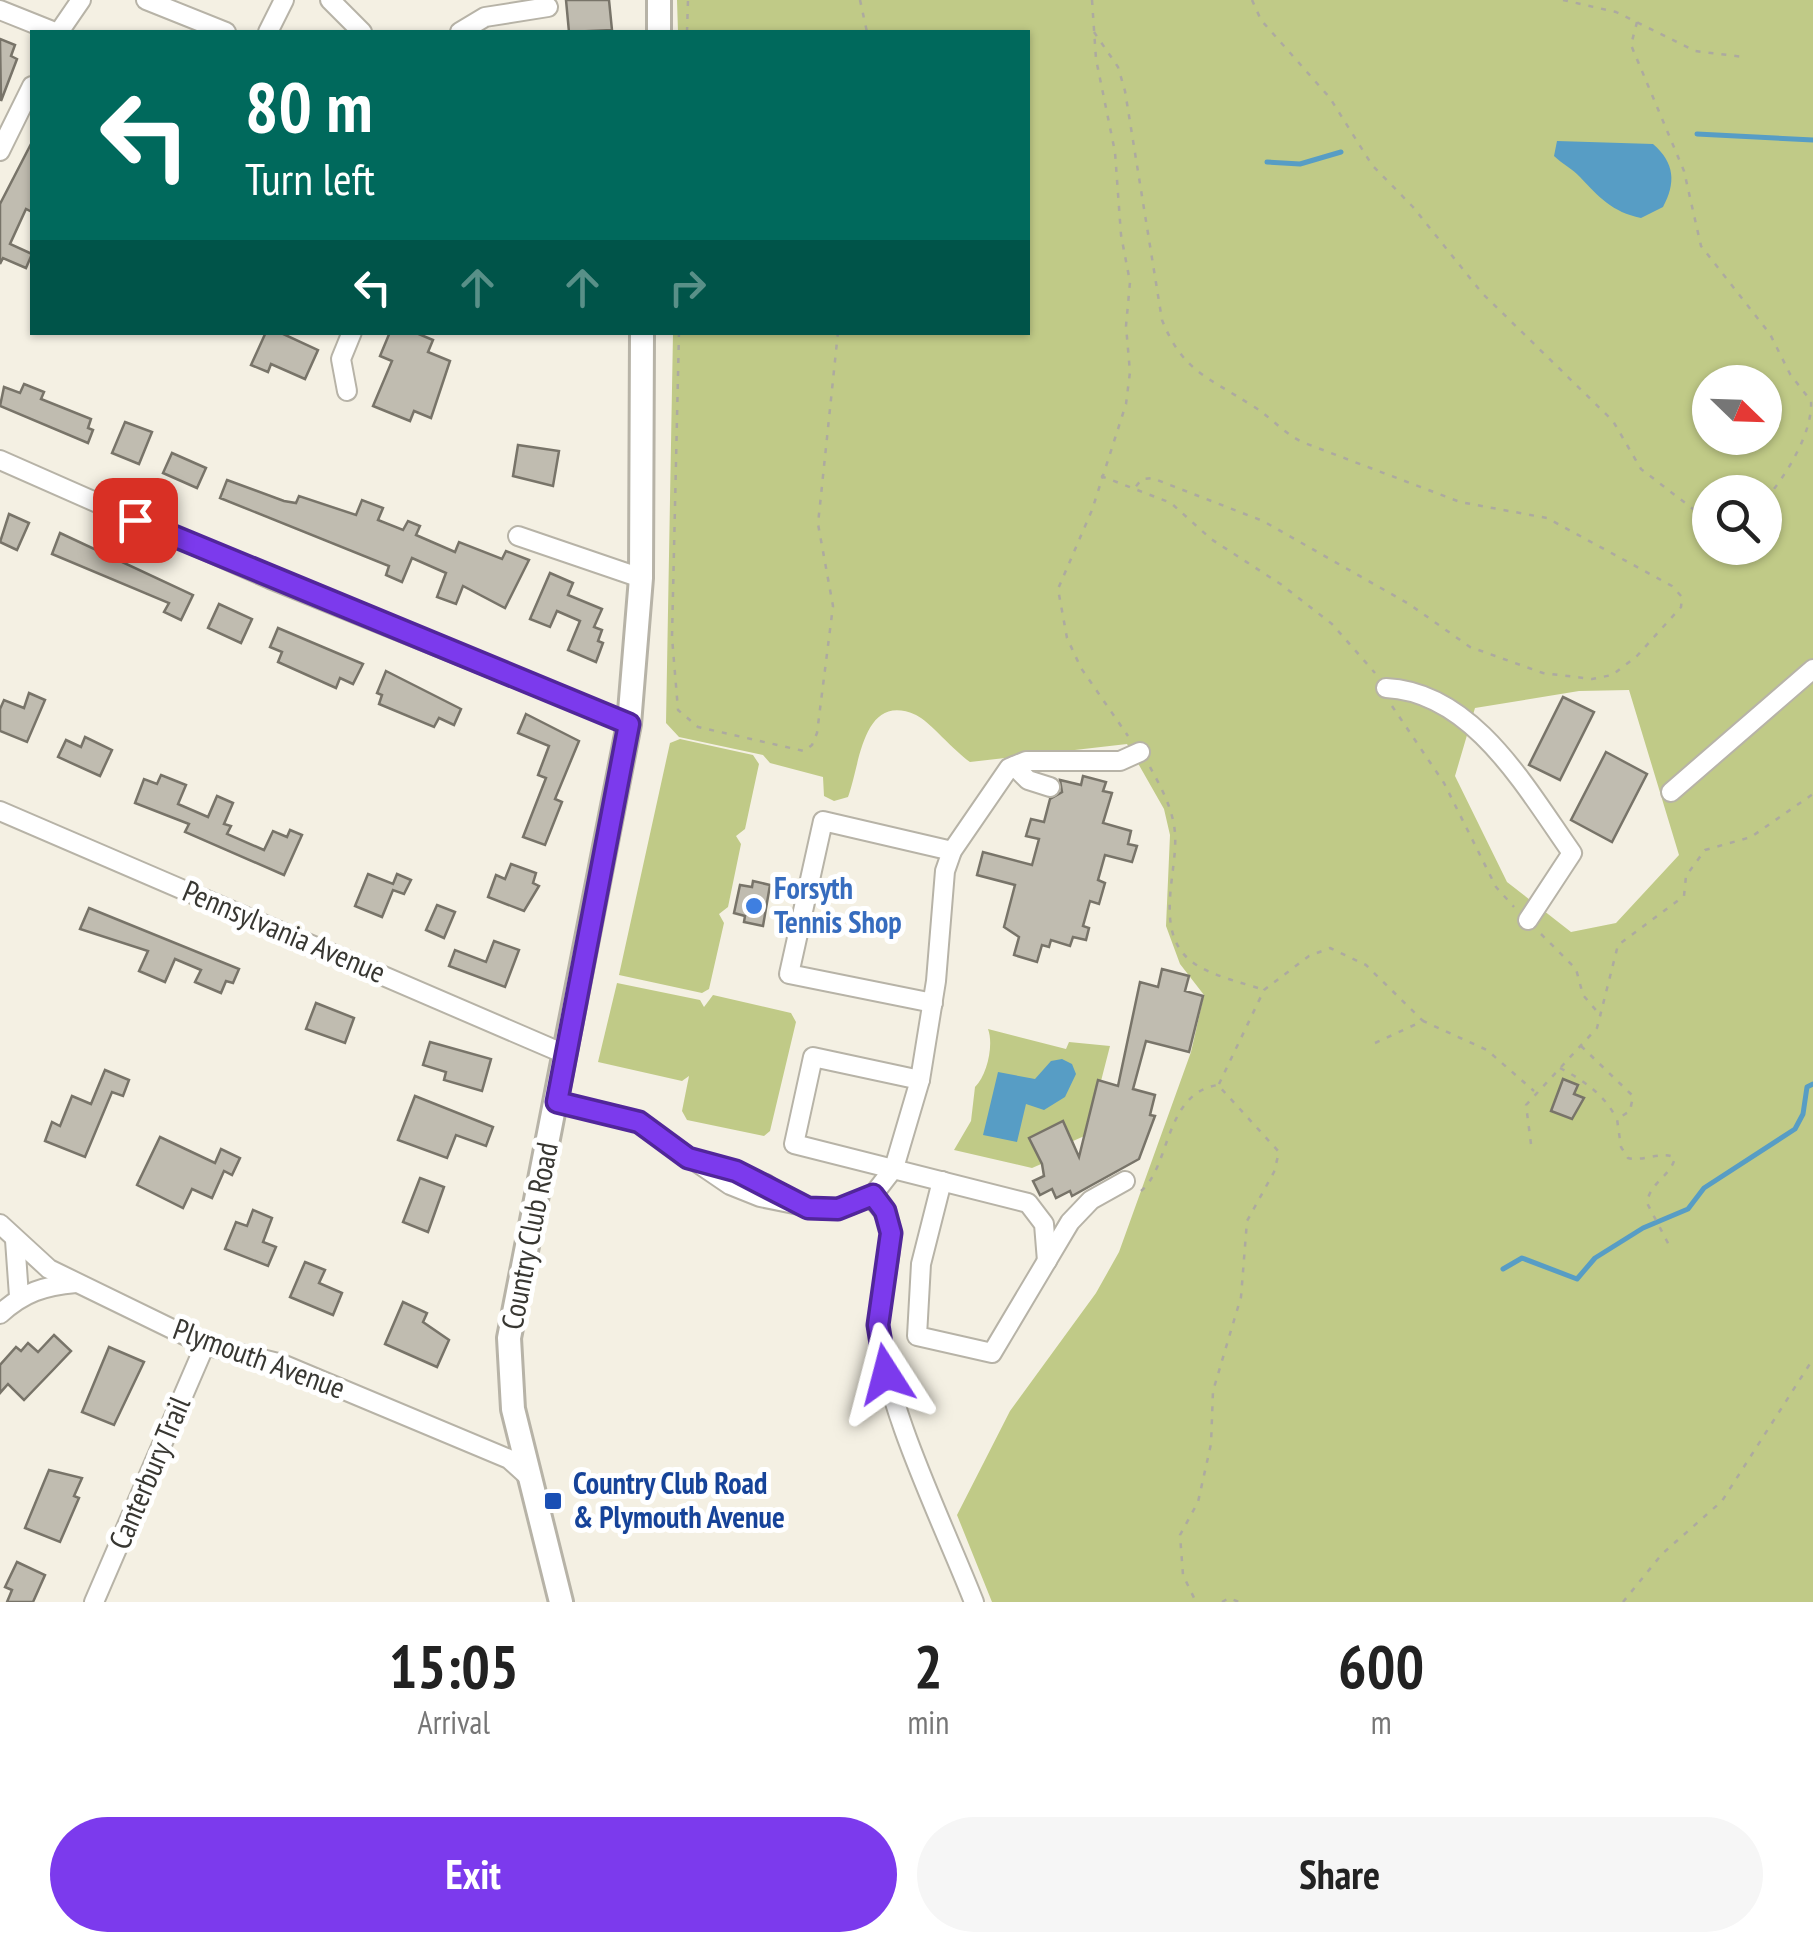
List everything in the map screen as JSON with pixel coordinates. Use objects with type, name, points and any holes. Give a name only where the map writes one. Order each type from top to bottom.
[{"type":"main road","points":[[658,0],[659,30]]},
{"type":"main road","name":"Country Club Road","points":[[561,1602],[512,1409],[508,1338],[567,1055],[629,724],[641,578],[642,335]]},
{"type":"street","points":[[58,30],[81,0]]},
{"type":"street","points":[[146,0],[221,30]]},
{"type":"street","points":[[269,30],[284,0]]},
{"type":"street","points":[[330,0],[360,30]]},
{"type":"street","points":[[463,30],[484,17],[548,7]]},
{"type":"street","points":[[0,10],[52,30]]},
{"type":"street","points":[[0,152],[30,90]]},
{"type":"street","points":[[346,392],[341,359],[351,335]]},
{"type":"street","points":[[0,460],[270,579],[629,724]]},
{"type":"street","points":[[518,536],[641,578]]},
{"type":"street","points":[[1671,792],[1813,669]]},
{"type":"street","points":[[1386,688],[1424,692],[1476,731],[1502,756],[1572,852],[1528,920]]},
{"type":"street","points":[[557,1102],[639,1122],[730,1185],[760,1198],[815,1210],[838,1209],[874,1199],[894,1168],[920,1080],[933,1003],[945,870],[952,851],[1000,776],[1014,766],[1026,762],[1120,761],[1140,752]]},
{"type":"street","points":[[1014,766],[1028,780],[1050,787]]},
{"type":"street","name":"Pennsylvania Avenue","points":[[0,811],[567,1055]]},
{"type":"street","points":[[933,1003],[790,974],[823,821],[952,851]]},
{"type":"street","points":[[920,1080],[813,1057],[794,1144],[1028,1203],[1044,1224],[1047,1260]]},
{"type":"street","points":[[942,1181],[921,1264],[917,1336],[992,1353],[1078,1212],[1128,1190]]},
{"type":"street","points":[[874,1199],[885,1211],[891,1233],[878,1325],[886,1374],[974,1602]]},
{"type":"street","name":"Plymouth Avenue","points":[[0,1224],[37,1261],[76,1283],[205,1344],[282,1364],[509,1458],[529,1477]]},
{"type":"street","points":[[15,1239],[20,1296]]},
{"type":"street","points":[[0,1314],[20,1296],[46,1286],[76,1283]]},
{"type":"street","name":"Canterbury Trail","points":[[94,1602],[205,1344]]},
{"type":"path","points":[[688,0],[688,30]]},
{"type":"path","points":[[860,0],[868,30]]},
{"type":"path","points":[[1092,0],[1102,104],[1115,152],[1121,235],[1130,282],[1126,326],[1129,386],[1088,522],[1060,578],[1059,598],[1066,638],[1081,668],[1140,752],[1172,818],[1173,931],[1190,960],[1264,990]]},
{"type":"path","points":[[1252,0],[1261,20],[1330,98],[1372,165],[1414,207],[1482,292],[1613,421],[1642,469],[1692,508]]},
{"type":"path","points":[[1563,0],[1616,12],[1695,51],[1744,56]]},
{"type":"path","points":[[1637,22],[1631,45],[1684,170],[1701,246],[1770,334],[1790,374],[1811,401],[1806,433],[1782,480]]},
{"type":"path","points":[[1094,32],[1118,66],[1130,112],[1162,320],[1174,347],[1195,372],[1252,405],[1284,434],[1302,442],[1460,502],[1547,518],[1672,586],[1682,597],[1681,607],[1636,657],[1612,675],[1592,679],[1543,673],[1470,647],[1409,604],[1263,521],[1152,478],[1142,479],[1132,491]]},
{"type":"path","points":[[679,335],[672,637],[678,710],[698,727],[804,751],[812,746],[818,733],[832,616],[818,524],[838,335]]},
{"type":"path","points":[[1100,475],[1132,491],[1171,503],[1211,540],[1282,585],[1354,646],[1386,688],[1406,730],[1469,827],[1496,887],[1576,969],[1584,995],[1600,1016]]},
{"type":"path","points":[[1531,1144],[1526,1105],[1597,1028],[1618,945],[1684,896],[1693,862],[1705,850],[1751,837],[1813,794]]},
{"type":"path","points":[[1128,1190],[1154,1174],[1165,1139],[1182,1111],[1198,1093],[1218,1085],[1264,990],[1309,956],[1330,948],[1366,966],[1423,1020],[1488,1050],[1535,1092]]},
{"type":"path","points":[[1375,1043],[1423,1020]]},
{"type":"path","points":[[1580,1045],[1633,1096],[1630,1111],[1617,1119]]},
{"type":"path","points":[[1559,1068],[1581,1079],[1611,1106],[1621,1147],[1628,1158],[1642,1162],[1666,1154],[1675,1158],[1672,1168],[1648,1194],[1652,1216],[1670,1247]]},
{"type":"path","points":[[1196,1602],[1183,1576],[1180,1535],[1198,1502],[1212,1444],[1213,1391],[1241,1296],[1247,1221],[1279,1162],[1275,1144],[1218,1085]]},
{"type":"path","points":[[1623,1602],[1662,1554],[1731,1489],[1813,1359]]},
{"type":"path","points":[[1222,1602],[1228,1598],[1239,1602]]},
{"type":"green space","points":[[677,0],[1813,0],[1813,1602],[992,1602],[957,1515],[1010,1411],[1096,1293],[1119,1252],[1191,1052],[1204,995],[1180,964],[1166,926],[1170,835],[1164,809],[1127,744],[970,762],[921,718],[898,710],[884,713],[874,722],[866,735],[848,797],[834,801],[824,796],[823,777],[770,763],[763,755],[679,737],[666,723],[673,335],[1030,335],[1030,30],[678,30]],"holes":[[[1629,690],[1679,855],[1616,923],[1571,932],[1507,882],[1455,776],[1475,708],[1579,691]]]},
{"type":"green space","points":[[680,739],[753,755],[759,764],[745,829],[736,836],[741,844],[728,907],[719,914],[724,923],[709,989],[702,993],[619,975],[670,743]]},
{"type":"green space","points":[[617,983],[700,1000],[704,1007],[713,995],[791,1013],[796,1022],[770,1131],[764,1136],[687,1120],[682,1111],[689,1076],[682,1081],[598,1062]]},
{"type":"green space","points":[[988,1029],[1066,1049],[1069,1042],[1110,1046],[1101,1081],[1097,1081],[1089,1134],[1073,1141],[1076,1149],[1032,1168],[954,1150],[971,1121],[975,1087],[988,1060]]},
{"type":"water","points":[[1557,141],[1653,144],[1666,158],[1671,174],[1663,207],[1641,218],[1614,208],[1554,156]]},
{"type":"water","points":[[1062,1059],[1072,1064],[1076,1074],[1065,1097],[1044,1110],[1026,1104],[1017,1142],[983,1135],[998,1072],[1035,1079],[1051,1061]]},
{"type":"building","points":[[566,0],[609,0],[612,30],[569,30]]},
{"type":"building","points":[[0,39],[15,45],[11,56],[17,59],[1,101]]},
{"type":"building","points":[[30,146],[30,211],[26,209],[10,244],[30,253],[26,268],[3,258],[0,264],[0,204]]},
{"type":"building","points":[[265,335],[286,335],[318,350],[305,379],[271,364],[268,372],[251,365]]},
{"type":"building","points":[[389,335],[421,335],[433,340],[428,352],[450,361],[431,418],[414,411],[410,421],[373,406],[392,361],[380,356]]},
{"type":"building","points":[[24,384],[44,392],[41,399],[91,419],[88,428],[93,430],[88,443],[0,406],[4,387],[20,393]]},
{"type":"building","points":[[125,422],[152,432],[139,464],[112,453]]},
{"type":"building","points":[[518,445],[559,451],[553,486],[513,476]]},
{"type":"building","points":[[172,453],[206,468],[197,488],[163,473]]},
{"type":"building","points":[[227,480],[284,501],[296,503],[299,496],[356,515],[362,500],[383,508],[378,520],[403,530],[408,521],[420,526],[416,535],[455,552],[459,542],[502,559],[506,551],[529,560],[505,608],[463,586],[456,604],[437,597],[446,573],[412,558],[402,582],[386,575],[389,566],[220,498]]},
{"type":"building","points":[[9,514],[29,523],[17,550],[0,542]]},
{"type":"building","points":[[60,533],[193,595],[181,620],[164,612],[169,603],[52,554]]},
{"type":"building","points":[[550,573],[573,583],[568,595],[602,609],[594,627],[602,630],[598,641],[603,643],[596,662],[568,650],[580,621],[557,611],[550,627],[530,619]]},
{"type":"building","points":[[219,604],[252,619],[241,643],[208,628]]},
{"type":"building","points":[[278,628],[363,664],[353,684],[340,678],[336,688],[278,662],[282,652],[270,647]]},
{"type":"building","points":[[386,671],[461,709],[454,725],[439,718],[434,727],[379,704],[382,695],[377,693]]},
{"type":"building","points":[[29,693],[45,700],[27,742],[0,731],[0,709],[4,700],[24,708]]},
{"type":"building","points":[[1563,697],[1594,712],[1560,780],[1529,765]]},
{"type":"building","points":[[526,714],[579,741],[555,799],[562,802],[545,845],[523,837],[546,778],[538,775],[549,746],[518,733]]},
{"type":"building","points":[[85,737],[112,750],[100,776],[58,757],[66,740],[81,747]]},
{"type":"building","points":[[1606,752],[1647,774],[1612,842],[1571,820]]},
{"type":"building","points":[[161,775],[186,785],[178,804],[208,817],[217,796],[233,803],[224,824],[231,826],[227,834],[264,850],[273,831],[287,837],[290,830],[302,835],[284,875],[185,832],[189,824],[135,803],[144,779],[157,784]]},
{"type":"building","points":[[1083,776],[1106,782],[1103,791],[1112,793],[1103,823],[1131,831],[1128,844],[1137,846],[1132,862],[1105,855],[1098,880],[1105,883],[1099,904],[1090,901],[1083,926],[1089,928],[1086,940],[1073,937],[1070,946],[1051,940],[1049,947],[1042,945],[1037,962],[1014,955],[1019,937],[1004,927],[1015,885],[977,875],[983,852],[1032,865],[1039,839],[1026,836],[1031,819],[1044,822],[1050,799],[1062,792],[1060,780],[1081,785]]},
{"type":"building","points":[[511,864],[536,873],[533,883],[539,886],[524,911],[488,897],[496,875],[505,879]]},
{"type":"building","points":[[368,874],[393,884],[397,874],[411,880],[404,894],[393,890],[382,917],[355,906]]},
{"type":"building","name":"Forsyth Tennis Shop","points":[[753,881],[770,885],[763,926],[744,922],[745,916],[734,913],[740,885],[752,887]]},
{"type":"building","points":[[437,905],[455,912],[444,938],[426,930]]},
{"type":"building","points":[[89,908],[239,969],[233,983],[226,981],[221,993],[195,982],[201,970],[175,959],[165,982],[139,971],[148,951],[80,929]]},
{"type":"building","points":[[494,941],[519,950],[505,987],[449,966],[455,950],[486,962]]},
{"type":"building","points":[[1162,969],[1189,976],[1185,991],[1203,996],[1189,1052],[1146,1041],[1133,1089],[1155,1095],[1150,1115],[1155,1116],[1139,1159],[1072,1196],[1070,1191],[1056,1198],[1052,1189],[1040,1195],[1033,1181],[1044,1176],[1042,1164],[1029,1138],[1063,1121],[1079,1157],[1098,1080],[1118,1086],[1140,982],[1158,987]]},
{"type":"building","points":[[316,1003],[354,1018],[345,1043],[306,1029]]},
{"type":"building","points":[[430,1042],[491,1059],[482,1091],[444,1080],[446,1072],[423,1065]]},
{"type":"building","points":[[105,1070],[129,1080],[123,1096],[112,1092],[85,1157],[45,1141],[52,1122],[60,1126],[72,1096],[91,1104]]},
{"type":"building","points":[[1563,1079],[1578,1085],[1574,1094],[1584,1098],[1572,1119],[1551,1111]]},
{"type":"building","points":[[415,1096],[493,1127],[486,1146],[456,1135],[447,1158],[398,1140]]},
{"type":"building","points":[[160,1137],[215,1163],[221,1149],[240,1158],[232,1175],[224,1171],[212,1198],[192,1189],[183,1208],[137,1185]]},
{"type":"building","points":[[420,1178],[444,1187],[428,1232],[403,1222]]},
{"type":"building","points":[[253,1210],[272,1218],[263,1242],[276,1247],[268,1266],[225,1249],[236,1222],[247,1226]]},
{"type":"building","points":[[305,1262],[325,1270],[319,1283],[342,1293],[333,1315],[290,1297]]},
{"type":"building","points":[[403,1302],[427,1313],[423,1322],[449,1340],[437,1367],[385,1344]]},
{"type":"building","points":[[54,1335],[71,1351],[24,1400],[8,1384],[0,1393],[0,1365],[16,1347],[21,1351],[28,1343],[38,1352]]},
{"type":"building","points":[[109,1347],[144,1362],[114,1425],[82,1412]]},
{"type":"building","points":[[49,1470],[82,1478],[74,1496],[79,1498],[60,1542],[25,1528]]},
{"type":"building","points":[[17,1562],[45,1575],[33,1602],[7,1602],[12,1590],[5,1587]]},
{"type":"waterway","points":[[1697,134],[1813,140]]},
{"type":"waterway","points":[[1267,162],[1300,164],[1341,152]]},
{"type":"waterway","points":[[1503,1269],[1522,1258],[1577,1279],[1595,1258],[1643,1228],[1688,1209],[1704,1188],[1795,1129],[1803,1114],[1807,1087],[1813,1084]]},
{"type":"place","name":"Forsyth Tennis Shop","points":[[754,906]]},
{"type":"place","name":"Country Club Road & Plymouth Avenue","points":[[553,1501]]},
{"type":"route","points":[[135,520],[270,579],[629,724],[557,1102],[639,1122],[688,1158],[707,1167],[736,1171],[808,1208],[838,1209],[873,1195],[885,1211],[891,1233],[878,1325],[886,1374]]}]
